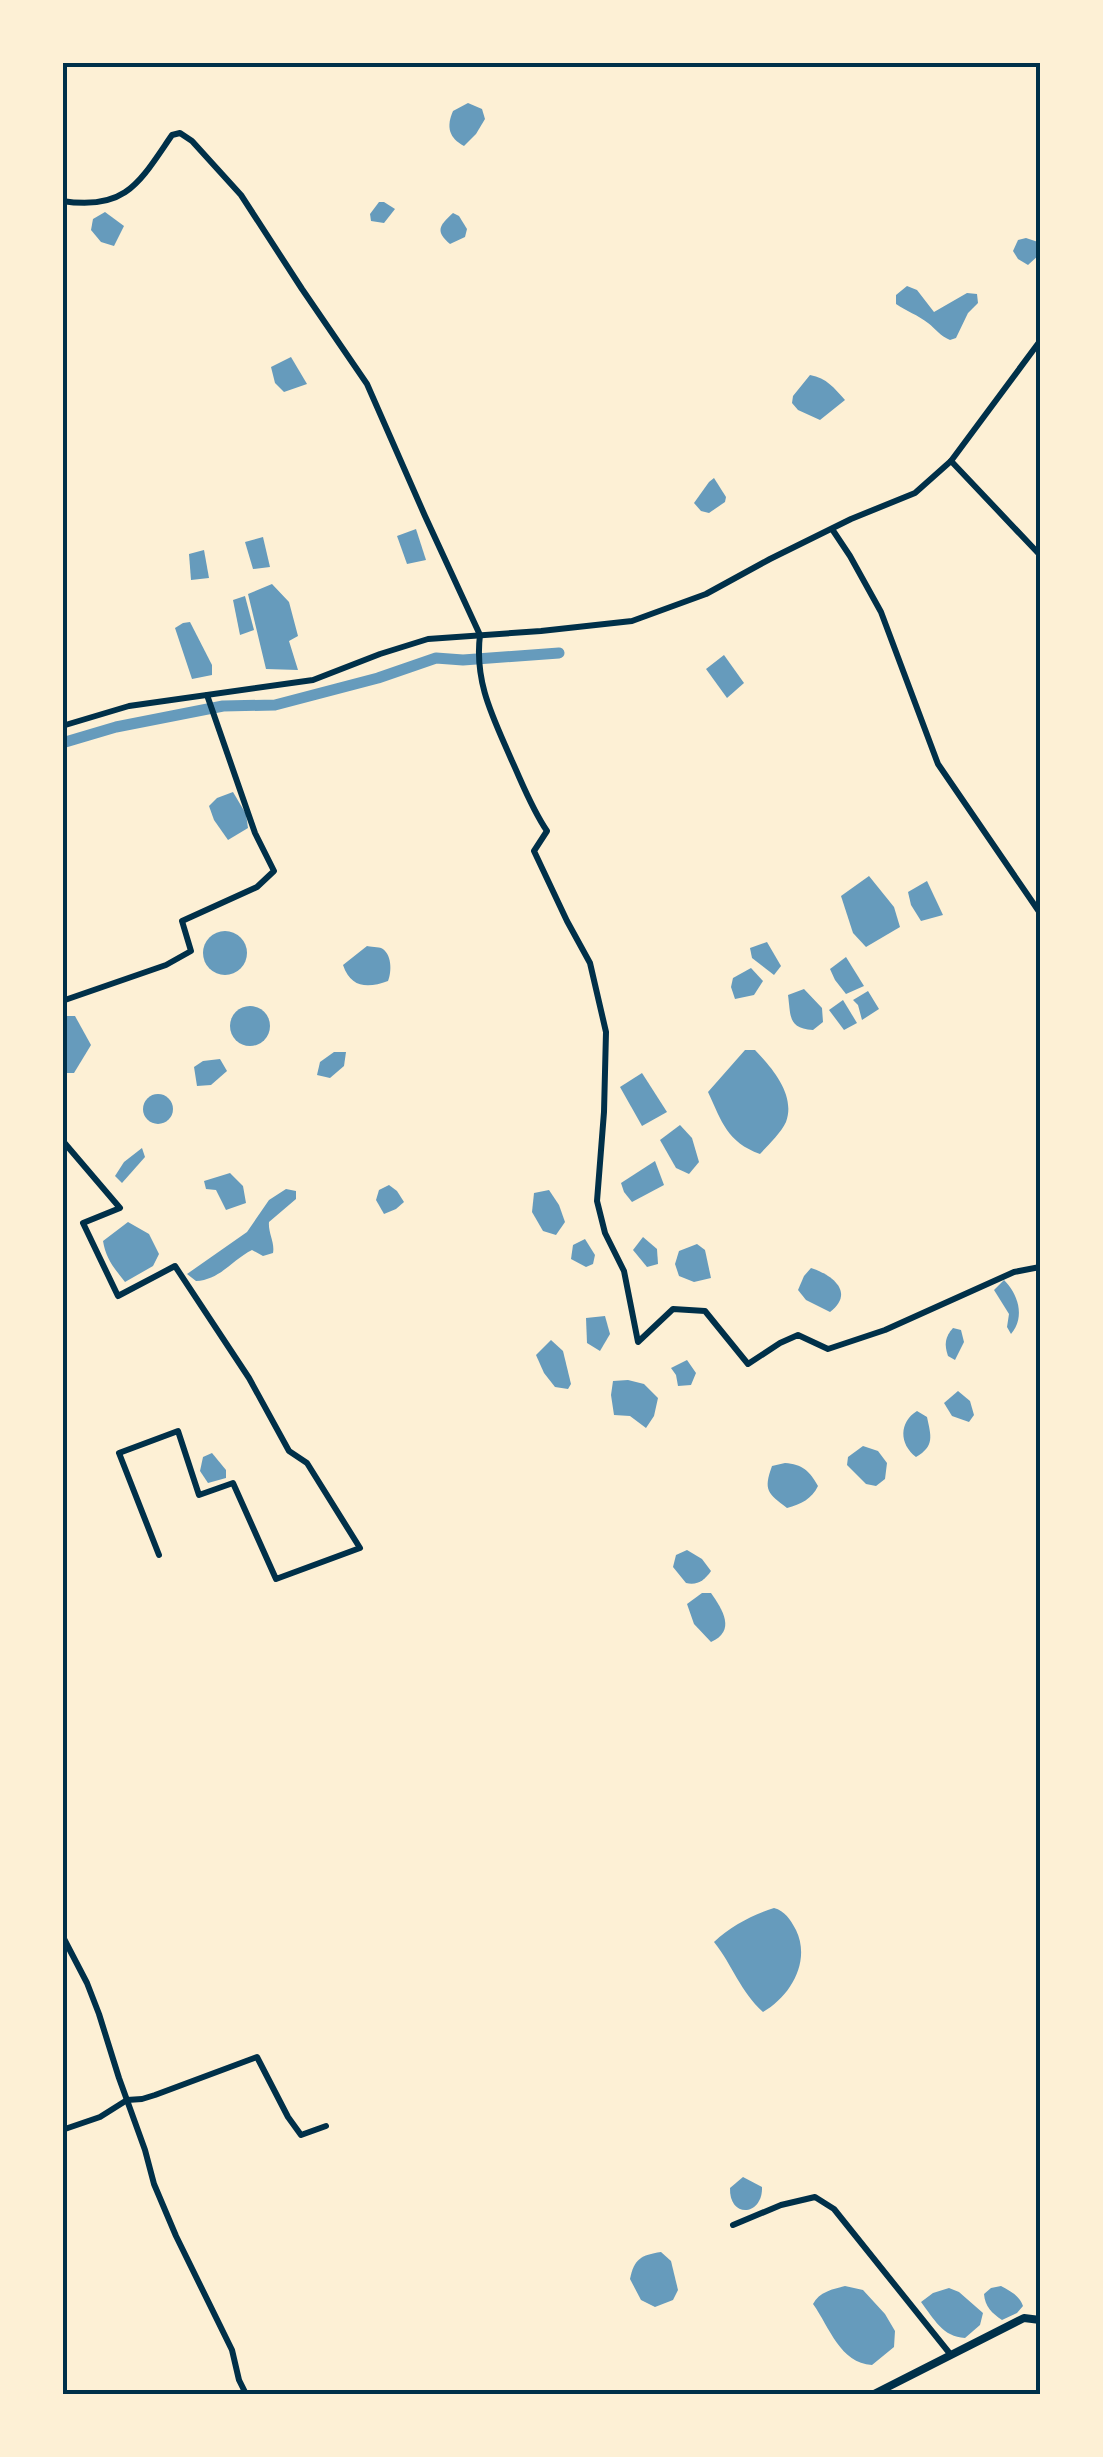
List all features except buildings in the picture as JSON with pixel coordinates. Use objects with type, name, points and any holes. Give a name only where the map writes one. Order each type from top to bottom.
[{"type":"main road","points":[[874,2394],[1024,2318],[1040,2320]]},
{"type":"street","points":[[62,201],[86,204],[116,200],[134,186],[172,135],[180,133],[241,194],[367,384],[480,636],[479,673],[492,720],[546,831],[534,851],[590,963],[606,1032],[597,1201],[606,1233],[624,1271],[638,1342],[672,1309],[704,1312],[748,1364],[798,1335],[828,1349],[885,1330],[1014,1272],[1040,1267]]},
{"type":"street","points":[[62,726],[129,706],[313,680],[428,639],[632,621],[706,594],[770,559],[915,493],[951,461],[1040,341]]},
{"type":"street","points":[[951,461],[1040,555]]},
{"type":"street","points":[[834,531],[880,612],[938,764],[1040,914]]},
{"type":"street","points":[[62,1001],[166,965],[192,951],[182,921],[257,887],[274,871],[255,833],[208,697]]},
{"type":"street","points":[[62,1140],[120,1208],[83,1223],[118,1296],[175,1266],[248,1378],[289,1451],[307,1463],[360,1548],[276,1579],[234,1483],[199,1495],[178,1431],[119,1453],[158,1555]]},
{"type":"street","points":[[62,1936],[88,1983],[154,2184],[232,2350],[246,2394]]},
{"type":"street","points":[[62,2130],[100,2117],[127,2100],[142,2100],[257,2057],[301,2135],[326,2126]]},
{"type":"street","points":[[733,2224],[814,2196],[834,2208],[951,2356]]},
{"type":"water","points":[[468,103],[482,109],[485,119],[464,146],[452,136],[450,122],[453,111]]},
{"type":"water","points":[[379,202],[395,209],[384,223],[371,221],[370,214]]},
{"type":"water","points":[[105,212],[124,226],[114,246],[101,242],[91,230],[93,219]]},
{"type":"water","points":[[453,213],[467,229],[465,237],[450,244],[441,229]]},
{"type":"water","points":[[1018,240],[1038,242],[1040,254],[1028,265],[1013,251]]},
{"type":"water","points":[[907,286],[917,290],[934,312],[967,293],[977,294],[978,303],[968,313],[956,338],[950,340],[896,304],[896,295]]},
{"type":"water","points":[[291,357],[307,384],[284,392],[275,383],[271,367]]},
{"type":"water","points":[[810,375],[826,381],[845,400],[820,420],[792,403]]},
{"type":"water","points":[[714,478],[725,502],[709,513],[701,511],[694,503]]},
{"type":"water","points":[[416,529],[426,560],[407,564],[397,536]]},
{"type":"water","points":[[263,537],[270,567],[253,569],[245,542]]},
{"type":"water","points":[[204,550],[209,578],[191,580],[189,554]]},
{"type":"water","points":[[272,584],[289,602],[298,636],[289,641],[298,670],[266,669],[248,594]]},
{"type":"water","points":[[245,596],[254,630],[240,635],[233,600]]},
{"type":"water","points":[[190,622],[212,665],[212,675],[192,679],[175,628]]},
{"type":"water","points":[[724,655],[744,683],[727,698],[706,669]]},
{"type":"water","points":[[233,792],[246,814],[248,828],[228,840],[209,806]]},
{"type":"water","points":[[869,876],[894,907],[900,927],[866,947],[853,933],[841,896]]},
{"type":"water","points":[[927,881],[943,915],[921,921],[908,892]]},
{"type":"water","points":[[225,931],[241,937],[247,953],[241,969],[225,975],[209,969],[203,953],[209,937]]},
{"type":"water","points":[[767,942],[781,966],[774,975],[752,958],[750,948]]},
{"type":"water","points":[[367,946],[385,950],[390,968],[388,981],[361,985],[346,973],[343,965]]},
{"type":"water","points":[[846,957],[864,986],[846,994],[830,969]]},
{"type":"water","points":[[751,968],[763,981],[754,995],[735,999],[733,978]]},
{"type":"water","points":[[804,989],[822,1008],[823,1022],[813,1030],[799,1027],[791,1015],[788,995]]},
{"type":"water","points":[[868,991],[879,1009],[862,1020],[853,1000]]},
{"type":"water","points":[[843,1000],[857,1023],[844,1030],[829,1010]]},
{"type":"water","points":[[250,1006],[264,1012],[270,1026],[264,1040],[250,1046],[236,1040],[230,1026],[236,1012]]},
{"type":"water","points":[[63,1016],[75,1016],[91,1045],[74,1073],[63,1073]]},
{"type":"water","points":[[745,1050],[755,1050],[768,1065],[788,1102],[786,1122],[760,1154],[733,1137],[708,1092]]},
{"type":"water","points":[[334,1052],[346,1052],[344,1066],[330,1078],[317,1075],[320,1062]]},
{"type":"water","points":[[220,1059],[227,1071],[211,1085],[197,1086],[194,1067],[203,1061]]},
{"type":"water","points":[[642,1073],[667,1112],[642,1126],[620,1087]]},
{"type":"water","points":[[158,1094],[172,1103],[173,1109],[164,1123],[158,1124],[144,1115],[143,1109],[152,1095]]},
{"type":"water","points":[[680,1125],[692,1138],[699,1162],[689,1174],[676,1168],[660,1140]]},
{"type":"water","points":[[142,1148],[145,1157],[122,1183],[115,1176],[124,1162]]},
{"type":"water","points":[[655,1161],[664,1185],[632,1202],[621,1183]]},
{"type":"water","points":[[230,1173],[243,1186],[246,1203],[226,1210],[216,1190],[206,1189],[204,1181]]},
{"type":"water","points":[[389,1185],[404,1202],[384,1214],[376,1200],[379,1190]]},
{"type":"water","points":[[286,1189],[296,1191],[296,1199],[269,1222],[273,1253],[263,1256],[252,1250],[204,1280],[196,1281],[187,1274],[247,1232],[269,1200]]},
{"type":"water","points":[[549,1190],[565,1222],[556,1235],[543,1231],[532,1212],[534,1193]]},
{"type":"water","points":[[128,1222],[149,1234],[159,1254],[153,1266],[125,1282],[108,1258],[103,1241]]},
{"type":"water","points":[[643,1237],[657,1249],[658,1264],[647,1267],[633,1250]]},
{"type":"water","points":[[585,1239],[595,1255],[593,1264],[586,1267],[571,1259],[573,1245]]},
{"type":"water","points":[[697,1244],[705,1250],[711,1278],[694,1282],[679,1276],[675,1264],[679,1251]]},
{"type":"water","points":[[811,1268],[827,1275],[841,1292],[830,1312],[806,1300],[798,1290]]},
{"type":"water","points":[[1004,1280],[1018,1307],[1018,1321],[1011,1334],[1007,1327],[1009,1314],[994,1290]]},
{"type":"water","points":[[605,1316],[610,1334],[600,1351],[587,1343],[586,1318]]},
{"type":"water","points":[[953,1328],[961,1330],[964,1342],[955,1360],[948,1356],[946,1344]]},
{"type":"water","points":[[551,1340],[563,1351],[571,1384],[568,1389],[555,1387],[536,1355]]},
{"type":"water","points":[[687,1360],[696,1373],[691,1385],[678,1386],[671,1368]]},
{"type":"water","points":[[613,1381],[644,1384],[658,1398],[646,1428],[630,1416],[614,1415]]},
{"type":"water","points":[[958,1391],[970,1401],[974,1415],[969,1422],[952,1416],[944,1403]]},
{"type":"water","points":[[917,1411],[927,1417],[930,1435],[929,1445],[916,1457],[906,1446],[903,1433],[907,1421]]},
{"type":"water","points":[[863,1446],[878,1451],[887,1463],[885,1479],[876,1486],[866,1484],[847,1465],[848,1457]]},
{"type":"water","points":[[212,1453],[226,1470],[226,1478],[208,1483],[200,1471],[203,1457]]},
{"type":"water","points":[[785,1463],[805,1469],[818,1486],[806,1500],[787,1508],[768,1486],[772,1466]]},
{"type":"water","points":[[687,1550],[702,1559],[711,1571],[697,1583],[686,1583],[673,1567],[676,1555]]},
{"type":"water","points":[[702,1593],[711,1593],[725,1620],[723,1632],[711,1642],[694,1624],[687,1604]]},
{"type":"water","points":[[774,1908],[794,1926],[800,1942],[800,1965],[790,1987],[763,2012],[748,1996],[714,1942],[742,1922]]},
{"type":"water","points":[[743,2177],[762,2187],[757,2204],[746,2210],[735,2205],[730,2188]]},
{"type":"water","points":[[661,2252],[671,2261],[678,2290],[673,2300],[655,2307],[641,2300],[630,2279],[640,2259]]},
{"type":"water","points":[[845,2286],[863,2290],[895,2331],[894,2347],[872,2365],[861,2363],[844,2351],[813,2304],[823,2294]]},
{"type":"water","points":[[1001,2286],[1017,2296],[1023,2306],[1002,2320],[990,2309],[984,2294]]},
{"type":"water","points":[[949,2288],[983,2313],[980,2325],[965,2338],[945,2331],[921,2302]]},
{"type":"waterway","points":[[62,743],[116,727],[223,706],[275,705],[436,658],[463,660],[559,653]]}]
